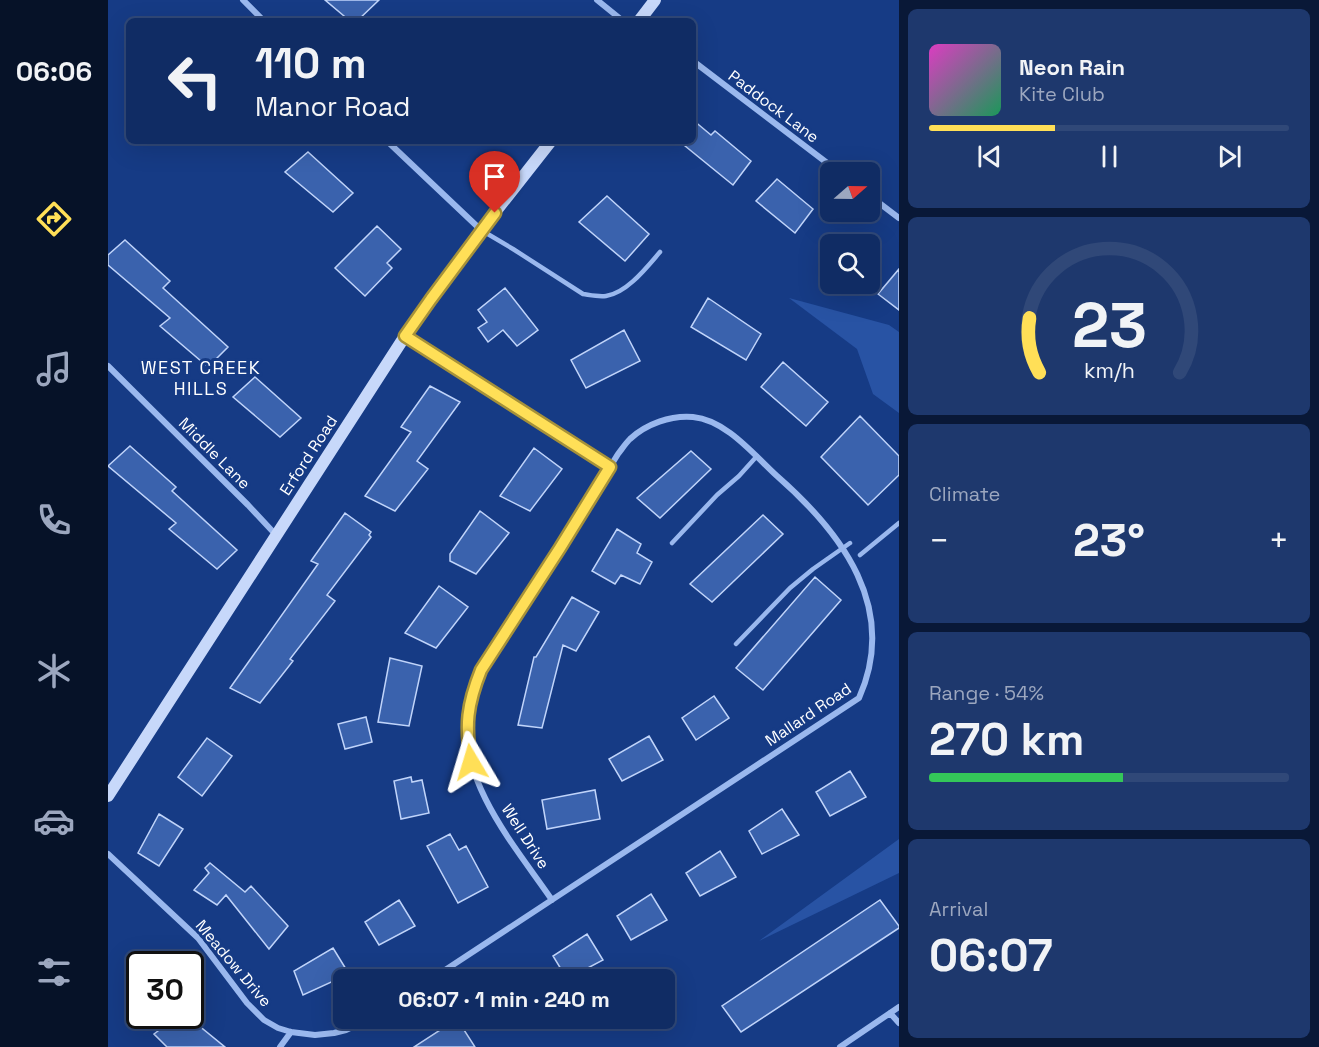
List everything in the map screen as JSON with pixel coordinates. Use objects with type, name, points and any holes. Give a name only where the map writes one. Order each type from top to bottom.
[{"type":"street","points":[[243,0],[261,18]]},
{"type":"street","points":[[597,0],[619,18]]},
{"type":"street","points":[[643,18],[655,0]]},
{"type":"street","name":"Paddock Lane","points":[[696,63],[826,162]]},
{"type":"street","points":[[390,144],[482,230]]},
{"type":"street","name":"Erford Road","points":[[108,796],[405,336],[548,144]]},
{"type":"street","points":[[880,204],[899,218]]},
{"type":"street","points":[[405,336],[610,467],[630,439],[646,428],[675,417],[707,420],[742,441],[850,543],[866,563]]},
{"type":"street","name":"Middle Lane","points":[[108,366],[276,535]]},
{"type":"street","name":"Well Drive","points":[[552,900],[507,834],[477,779],[467,739],[468,712],[481,670],[610,467]]},
{"type":"street","name":"Mallard Road","points":[[447,969],[859,698],[870,686]]},
{"type":"street","name":"Meadow Drive","points":[[108,854],[198,938],[247,1003],[264,1020],[291,1032]]},
{"type":"street","points":[[840,1047],[899,1007]]},
{"type":"street","points":[[890,1013],[899,1023]]},
{"type":"street","points":[[280,1047],[291,1032],[315,1035],[348,1029]]},
{"type":"lane","points":[[482,230],[583,294],[595,297],[608,296],[622,289],[638,277],[660,252]]},
{"type":"lane","points":[[672,543],[757,456]]},
{"type":"lane","points":[[860,555],[899,523]]},
{"type":"lane","points":[[736,644],[790,588],[850,543]]},
{"type":"shaded area","points":[[789,298],[889,325],[899,332],[899,413],[873,394],[857,349]]},
{"type":"shaded area","points":[[899,839],[899,873],[759,941]]},
{"type":"building","points":[[325,0],[379,0],[360,18],[346,18]]},
{"type":"building","points":[[696,122],[711,135],[715,131],[751,161],[733,185],[683,144],[696,144]]},
{"type":"building","points":[[308,152],[353,193],[333,212],[285,172]]},
{"type":"building","points":[[777,179],[813,209],[795,233],[756,201]]},
{"type":"building","points":[[607,196],[649,234],[625,261],[579,222]]},
{"type":"building","points":[[377,226],[401,249],[387,263],[392,268],[365,296],[335,268]]},
{"type":"building","points":[[125,240],[170,281],[163,288],[228,347],[208,367],[160,326],[170,318],[108,265],[108,255]]},
{"type":"building","points":[[899,269],[899,310],[878,294]]},
{"type":"building","points":[[505,288],[538,330],[517,346],[503,330],[488,342],[478,328],[487,322],[478,310]]},
{"type":"building","points":[[708,298],[761,334],[746,360],[691,327]]},
{"type":"building","points":[[624,330],[640,361],[586,388],[571,360]]},
{"type":"building","points":[[783,362],[828,402],[806,426],[761,387]]},
{"type":"building","points":[[255,377],[301,418],[280,437],[233,397]]},
{"type":"building","points":[[430,386],[460,402],[417,461],[428,469],[395,511],[365,496],[411,432],[401,427]]},
{"type":"building","points":[[860,416],[899,456],[899,475],[868,505],[821,457]]},
{"type":"building","points":[[130,446],[176,487],[172,491],[237,550],[217,569],[169,529],[176,523],[108,466]]},
{"type":"building","points":[[534,448],[562,469],[530,511],[500,496]]},
{"type":"building","points":[[691,451],[711,469],[660,518],[637,498]]},
{"type":"building","points":[[480,511],[509,533],[476,574],[450,561],[450,554]]},
{"type":"building","points":[[345,513],[371,532],[369,535],[371,537],[327,595],[335,601],[290,659],[293,661],[260,703],[230,688],[318,564],[311,561]]},
{"type":"building","points":[[763,515],[783,534],[712,602],[690,584]]},
{"type":"building","points":[[617,529],[641,544],[637,553],[652,562],[640,584],[621,575],[615,584],[592,571]]},
{"type":"building","points":[[815,577],[841,600],[763,690],[736,668]]},
{"type":"building","points":[[439,586],[468,607],[436,648],[405,633]]},
{"type":"building","points":[[572,597],[599,612],[576,651],[563,645],[542,728],[518,725],[534,657]]},
{"type":"building","points":[[390,658],[422,666],[409,726],[378,722]]},
{"type":"building","points":[[714,696],[729,718],[696,740],[682,718]]},
{"type":"building","points":[[366,717],[372,742],[345,749],[338,724]]},
{"type":"building","points":[[649,736],[663,760],[622,781],[609,759]]},
{"type":"building","points":[[207,738],[232,756],[202,796],[178,777]]},
{"type":"building","points":[[850,771],[866,797],[830,816],[816,792]]},
{"type":"building","points":[[411,777],[412,782],[422,780],[429,813],[401,819],[394,781]]},
{"type":"building","points":[[595,790],[600,819],[547,829],[542,800]]},
{"type":"building","points":[[782,809],[799,835],[762,854],[749,831]]},
{"type":"building","points":[[159,814],[183,829],[159,866],[138,853]]},
{"type":"building","points":[[450,834],[459,850],[466,846],[488,887],[458,903],[427,846]]},
{"type":"building","points":[[720,851],[736,877],[700,896],[686,873]]},
{"type":"building","points":[[210,863],[245,892],[251,886],[288,926],[269,949],[226,895],[217,905],[194,890],[209,873],[205,868]]},
{"type":"building","points":[[651,894],[667,920],[631,940],[617,916]]},
{"type":"building","points":[[399,900],[415,926],[379,945],[365,922]]},
{"type":"building","points":[[880,900],[899,928],[741,1032],[722,1006]]},
{"type":"building","points":[[587,934],[603,960],[586,969],[561,969],[553,956]]},
{"type":"building","points":[[333,948],[346,969],[333,969],[333,981],[303,995],[294,971]]},
{"type":"building","points":[[161,1029],[203,1029],[225,1047],[167,1047],[154,1034]]},
{"type":"building","points":[[442,1029],[463,1029],[475,1047],[414,1047]]},
{"type":"district","name":"WEST CREEK HILLS","points":[[201,378]]},
{"type":"route","points":[[471,762],[467,739],[468,712],[481,670],[610,467],[405,336],[495,213]]}]
